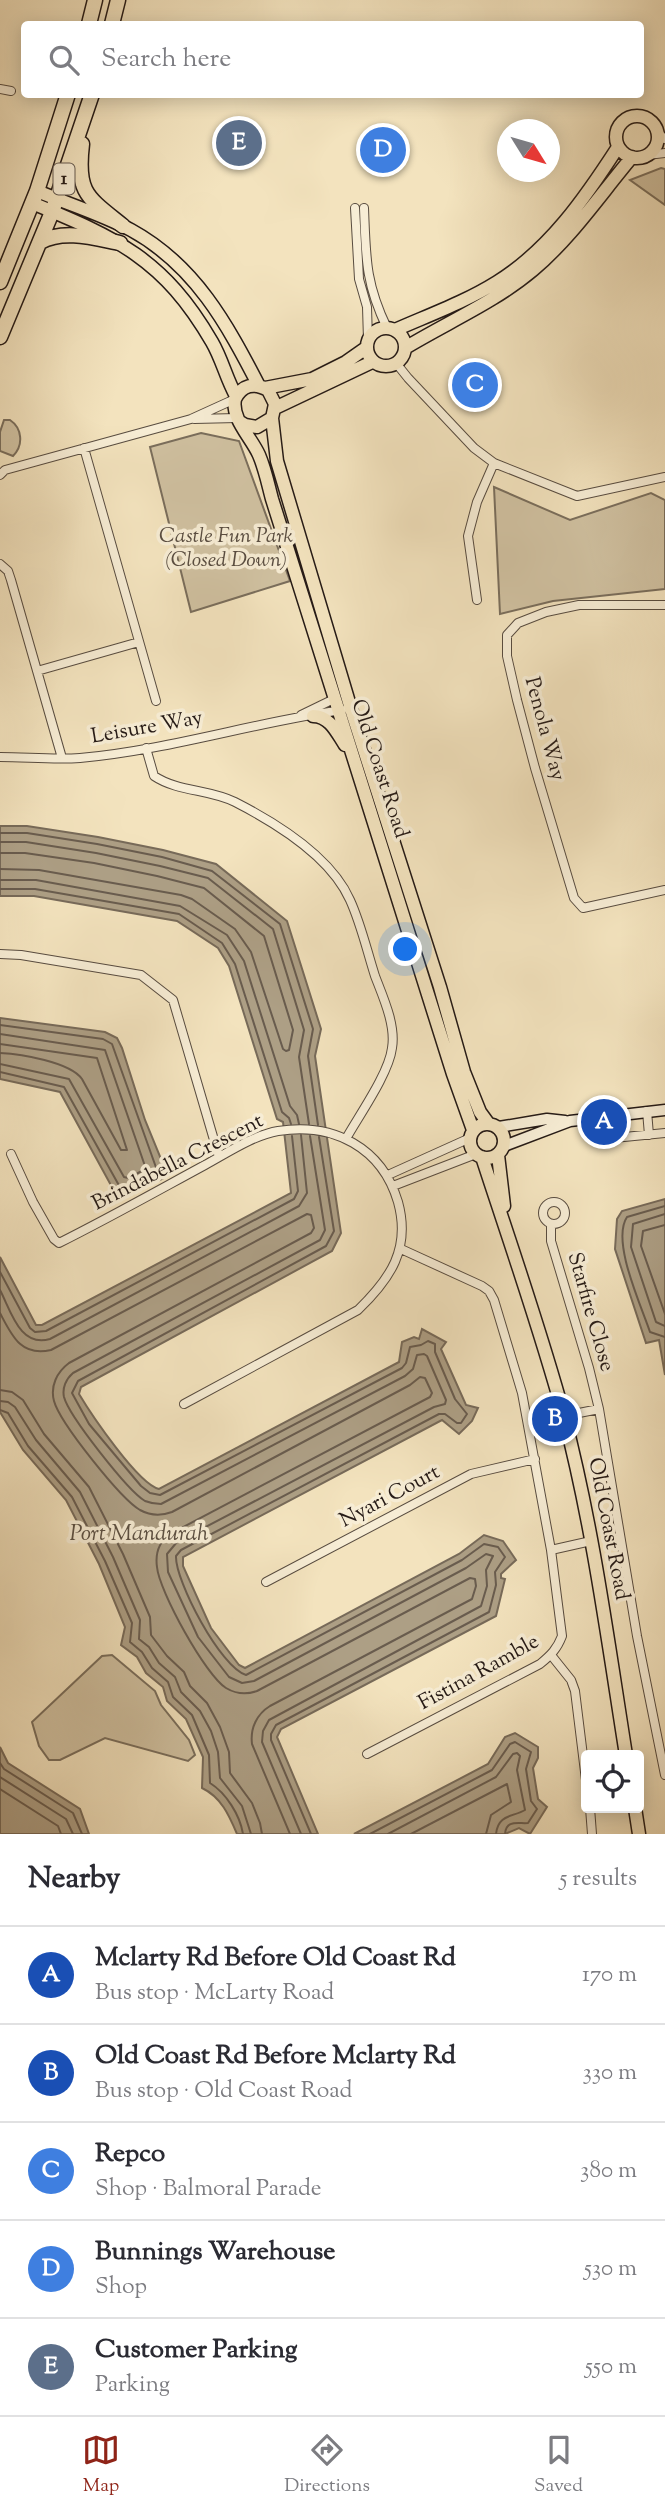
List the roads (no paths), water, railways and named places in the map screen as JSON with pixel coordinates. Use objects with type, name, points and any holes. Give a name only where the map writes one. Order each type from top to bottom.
[{"type":"highway","points":[[90,21],[95,0]]},
{"type":"highway","points":[[113,21],[118,0]]},
{"type":"highway","name":"1","points":[[0,282],[34,197],[67,98]]},
{"type":"highway","name":"1","points":[[0,337],[54,206],[91,98]]},
{"type":"highway","points":[[86,115],[80,162],[84,190],[90,200],[123,226]]},
{"type":"highway","points":[[40,242],[51,236],[79,235],[120,243]]},
{"type":"main road","points":[[235,397],[248,386],[262,387],[312,379],[346,362],[367,344],[373,333],[391,329],[464,301],[499,281],[531,257],[583,200],[618,147],[616,131],[626,118],[642,116],[655,125],[661,136],[648,155],[632,158],[556,248],[532,271],[489,301],[405,348]]},
{"type":"main road","points":[[618,147],[632,158]]},
{"type":"main road","points":[[34,197],[120,243],[154,268],[184,299],[212,342],[235,397],[234,410],[239,420],[257,427],[274,413],[372,362],[386,367],[397,363],[404,355],[405,348],[400,334],[391,329]]},
{"type":"main road","points":[[54,206],[123,226],[168,256],[215,307],[262,387],[273,396],[274,413]]},
{"type":"main road","points":[[367,344],[372,362]]},
{"type":"main road","name":"Old Coast Road","points":[[274,413],[277,461],[343,704],[356,768],[472,1134],[471,1145],[479,1156],[508,1234],[564,1416],[591,1541],[625,1750]]},
{"type":"main road","name":"Old Coast Road","points":[[239,420],[263,466],[440,988],[464,1072],[480,1112],[504,1135],[501,1150],[508,1234]]},
{"type":"main road","points":[[313,716],[319,716],[330,723],[356,768]]},
{"type":"main road","points":[[472,1134],[481,1125],[493,1125]]},
{"type":"main road","points":[[479,1156],[491,1158],[501,1150]]},
{"type":"main road","points":[[636,1813],[639,1834]]},
{"type":"street","points":[[0,89],[10,91]]},
{"type":"street","points":[[648,155],[665,153]]},
{"type":"street","points":[[367,344],[367,307],[359,279],[360,208],[366,269],[375,302],[391,329]]},
{"type":"street","points":[[397,363],[474,448],[494,463],[577,496],[665,477]]},
{"type":"street","points":[[0,475],[5,470],[191,419],[235,397]]},
{"type":"street","points":[[191,419],[239,420]]},
{"type":"street","points":[[84,449],[156,701]]},
{"type":"street","points":[[477,600],[468,536],[477,502],[494,463]]},
{"type":"street","points":[[0,564],[8,571],[11,580],[62,758]]},
{"type":"street","name":"Penola Way","points":[[665,604],[579,605],[546,612],[517,623],[507,635],[506,656],[535,768],[574,898],[583,908],[665,890]]},
{"type":"street","points":[[37,671],[139,642]]},
{"type":"street","name":"Leisure Way","points":[[298,717],[313,716],[343,704]]},
{"type":"street","name":"Leisure Way","points":[[0,757],[79,758],[146,748],[298,717],[343,704]]},
{"type":"street","points":[[146,748],[154,776],[164,783],[227,799],[286,833],[329,866],[350,899],[388,1014],[393,1044],[390,1061],[347,1138]]},
{"type":"street","points":[[0,954],[21,955],[141,975],[173,1000],[219,1157]]},
{"type":"street","points":[[493,1125],[547,1119],[570,1121],[665,1110]]},
{"type":"street","points":[[648,1111],[649,1135]]},
{"type":"street","points":[[501,1150],[570,1121]]},
{"type":"street","name":"Brindabella Crescent","points":[[11,1154],[33,1202],[54,1239],[60,1243],[219,1157],[277,1131],[331,1132],[347,1138],[388,1175],[401,1211],[401,1249],[391,1272],[377,1292],[358,1310],[184,1404]]},
{"type":"street","points":[[614,1138],[665,1133]]},
{"type":"street","points":[[388,1175],[472,1134]]},
{"type":"street","points":[[393,1186],[479,1156]]},
{"type":"street","name":"Starfire Close","points":[[551,1224],[551,1241],[589,1368],[598,1409],[637,1636],[665,1775]]},
{"type":"street","name":"Fistina Ramble","points":[[367,1754],[540,1664],[558,1647],[562,1636],[551,1550],[522,1393],[489,1291],[401,1249]]},
{"type":"street","points":[[564,1416],[598,1409]]},
{"type":"street","name":"Nyari Court","points":[[266,1582],[471,1474],[535,1459]]},
{"type":"street","points":[[551,1550],[591,1541]]},
{"type":"street","points":[[551,1655],[571,1680],[575,1691],[582,1750]]},
{"type":"street","points":[[590,1813],[592,1834]]},
{"type":"water","name":"Port Mandurah","points":[[0,826],[27,826],[98,837],[216,864],[287,921],[321,1029],[315,1056],[341,1233],[332,1251],[81,1387],[79,1394],[128,1462],[139,1475],[159,1489],[399,1362],[402,1342],[414,1337],[419,1339],[422,1329],[446,1342],[441,1349],[466,1405],[478,1408],[472,1421],[459,1434],[442,1420],[183,1557],[183,1566],[211,1628],[239,1665],[245,1668],[459,1554],[484,1535],[503,1541],[516,1560],[501,1574],[501,1578],[505,1579],[496,1616],[281,1729],[277,1737],[318,1834],[237,1834],[219,1801],[202,1788],[203,1757],[186,1719],[167,1701],[163,1687],[146,1673],[137,1657],[121,1645],[125,1627],[99,1564],[66,1500],[23,1450],[0,1412],[0,1257],[36,1325],[42,1325],[291,1193],[283,1122],[277,1119],[229,966],[218,948],[177,921],[34,896],[0,896]]},
{"type":"water","points":[[0,1018],[105,1032],[117,1038],[145,1120],[168,1176],[119,1200],[60,1092],[0,1079]]},
{"type":"water","points":[[665,1199],[665,1375],[659,1340],[646,1343],[615,1249],[617,1219],[622,1211]]},
{"type":"water","points":[[515,1733],[538,1747],[538,1758],[533,1768],[538,1799],[547,1807],[530,1834],[519,1828],[505,1834],[354,1834],[488,1764],[505,1737]]},
{"type":"water","points":[[0,1747],[8,1763],[80,1809],[89,1834],[0,1834]]},
{"type":"place","name":"Customer Parking","points":[[239,143]]},
{"type":"place","name":"Bunnings Warehouse","points":[[383,150]]},
{"type":"place","name":"Repco","points":[[475,385]]},
{"type":"place","name":"Mclarty Rd Before Old Coast Rd","points":[[604,1122]]},
{"type":"place","name":"Old Coast Rd Before Mclarty Rd","points":[[555,1419]]},
{"type":"park label","name":"Castle Fun Park (Closed Down)","points":[[226,549]]}]
